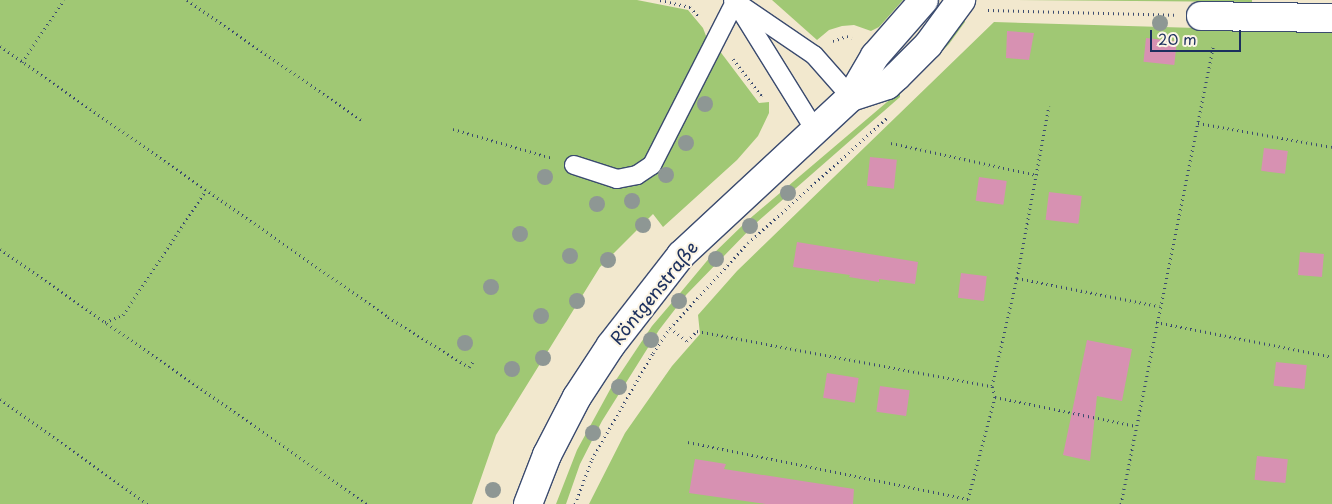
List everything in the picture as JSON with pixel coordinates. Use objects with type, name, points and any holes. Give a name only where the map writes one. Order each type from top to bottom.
[{"type":"street","name":"Röntgenstraße","points":[[528,504],[546,455],[577,396],[611,345],[681,255],[851,97],[875,56],[924,0]]},
{"type":"street","name":"Röntgenstraße","points":[[851,97],[887,85],[971,5]]},
{"type":"street","points":[[1210,16],[1332,18]]},
{"type":"lane","points":[[734,1],[814,55],[851,97]]},
{"type":"lane","points":[[734,1],[815,130]]},
{"type":"lane","points":[[574,165],[617,179],[637,175],[652,165],[734,1]]},
{"type":"path","points":[[22,62],[64,0]]},
{"type":"path","points":[[187,0],[363,122]]},
{"type":"path","points":[[660,0],[690,7]]},
{"type":"path","points":[[971,5],[1210,16],[1198,123],[1159,306],[1120,504]]},
{"type":"path","points":[[831,42],[847,36],[857,40]]},
{"type":"path","points":[[0,46],[388,317],[469,367],[474,360]]},
{"type":"path","points":[[688,442],[968,499],[994,397],[992,386],[1017,278],[1049,106]]},
{"type":"path","points":[[575,504],[592,459],[653,352],[670,328],[748,243],[893,112]]},
{"type":"path","points":[[1198,123],[1332,147]]},
{"type":"path","points":[[453,129],[574,165]]},
{"type":"path","points":[[891,143],[1036,175]]},
{"type":"path","points":[[105,323],[123,315],[206,190]]},
{"type":"path","points":[[0,249],[367,504]]},
{"type":"path","points":[[1017,278],[1159,306]]},
{"type":"path","points":[[1156,322],[1332,357]]},
{"type":"path","points":[[670,328],[687,341],[697,330],[992,386]]},
{"type":"path","points":[[994,397],[1136,426]]},
{"type":"path","points":[[0,399],[148,504]]},
{"type":"green space","points":[[0,0],[637,0],[688,10],[703,28],[714,57],[719,50],[759,103],[769,102],[769,113],[758,136],[737,160],[663,227],[653,214],[600,267],[496,435],[472,504],[0,504]]},
{"type":"green space","points":[[772,0],[903,0],[879,27],[871,31],[854,25],[842,26],[829,30],[817,40]]},
{"type":"green space","points":[[1007,0],[1252,0],[1252,2]]},
{"type":"green space","points":[[963,14],[965,22],[949,44],[916,78],[911,76]]},
{"type":"green space","points":[[994,22],[1197,28],[1332,28],[1332,504],[589,504],[625,433],[672,366],[700,334],[698,315],[737,271]]},
{"type":"green space","points":[[900,91],[900,97],[756,223],[686,295],[659,330],[602,421],[580,464],[566,504],[556,504],[577,450],[612,386],[652,326],[711,256],[747,221]]},
{"type":"building","points":[[1007,31],[1034,33],[1029,60],[1006,58]]},
{"type":"building","points":[[1146,38],[1177,41],[1174,65],[1143,62]]},
{"type":"building","points":[[1264,148],[1288,151],[1285,174],[1261,171]]},
{"type":"building","points":[[870,157],[897,160],[894,189],[867,186]]},
{"type":"building","points":[[979,177],[1007,181],[1003,205],[976,201]]},
{"type":"building","points":[[1049,192],[1082,196],[1078,224],[1046,220]]},
{"type":"building","points":[[797,242],[918,262],[915,284],[879,279],[879,282],[849,277],[850,275],[793,267]]},
{"type":"building","points":[[1300,252],[1324,254],[1322,277],[1298,275]]},
{"type":"building","points":[[961,273],[987,276],[984,301],[958,298]]},
{"type":"building","points":[[1087,340],[1132,349],[1122,401],[1097,396],[1090,461],[1063,455]]},
{"type":"building","points":[[1276,362],[1307,365],[1304,389],[1273,386]]},
{"type":"building","points":[[827,373],[859,378],[855,403],[823,398]]},
{"type":"building","points":[[880,386],[910,390],[906,416],[876,412]]},
{"type":"building","points":[[1257,456],[1288,459],[1285,483],[1254,480]]},
{"type":"building","points":[[695,459],[726,464],[724,469],[854,489],[853,504],[766,504],[689,493]]}]
